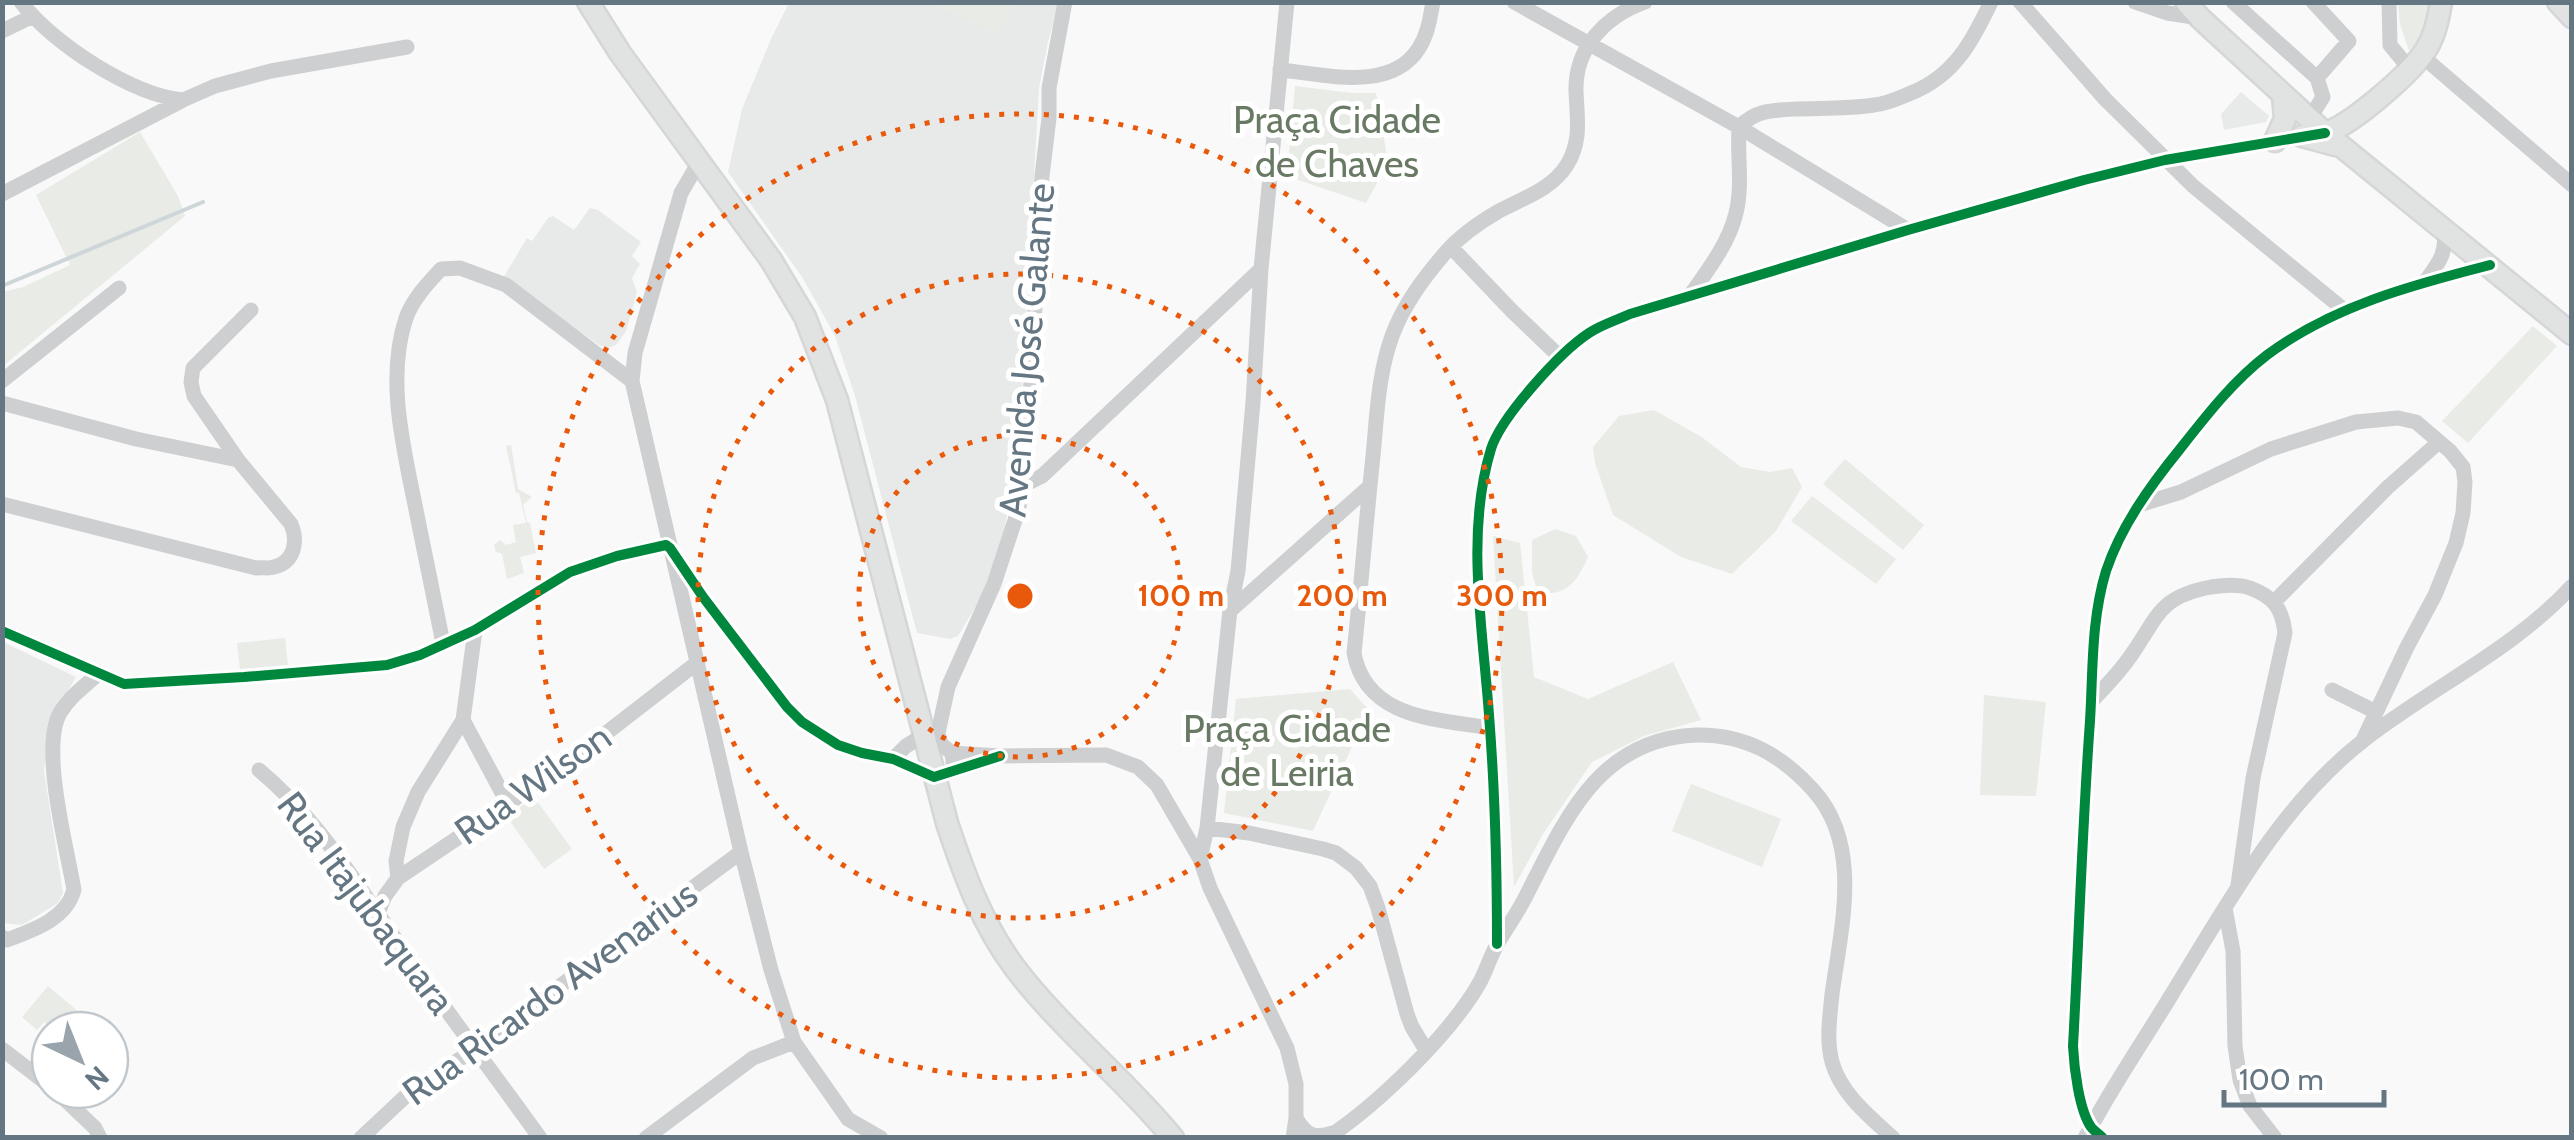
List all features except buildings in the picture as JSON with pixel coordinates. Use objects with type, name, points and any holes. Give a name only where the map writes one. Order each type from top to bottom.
[{"type":"main road","points":[[588,2],[771,260],[805,317],[837,400],[934,777],[967,882],[988,925],[1016,968],[1172,1138]]},
{"type":"main road","points":[[2312,129],[2347,123],[2415,62],[2437,24],[2441,2]]},
{"type":"main road","points":[[2558,2],[2572,17]]},
{"type":"main road","points":[[2193,10],[2283,95],[2312,129],[2346,150],[2572,334]]},
{"type":"main road","points":[[2275,140],[2285,119],[2283,95]]},
{"type":"street","points":[[21,2],[58,38],[107,71],[140,89],[183,100]]},
{"type":"street","name":"Avenida José Galante","points":[[953,761],[938,733],[948,687],[994,584],[1016,522],[1022,486],[1042,176],[1050,118],[1049,88],[1065,2]]},
{"type":"street","points":[[1200,859],[1238,571],[1287,2]]},
{"type":"street","points":[[1280,70],[1365,77],[1390,73],[1402,67],[1421,46],[1434,2]]},
{"type":"street","points":[[1514,2],[1739,127],[1908,230]]},
{"type":"street","points":[[1490,728],[1421,716],[1394,707],[1374,693],[1359,673],[1354,653],[1380,380],[1393,334],[1414,291],[1451,246],[1489,217],[1543,189],[1566,165],[1579,134],[1576,80],[1588,43],[1619,14],[1646,2]]},
{"type":"street","points":[[1691,294],[1729,233],[1736,213],[1739,127],[1748,118],[1758,113],[1876,105],[1921,89],[1953,67],[1991,2]]},
{"type":"street","points":[[2020,2],[2105,99],[2192,186],[2342,309]]},
{"type":"street","points":[[1497,944],[1478,533],[1492,445],[1504,426],[1560,358],[1589,333],[1630,314],[2084,180],[2312,129],[2323,97],[2317,78],[2233,2]]},
{"type":"street","points":[[2313,2],[2349,41],[2317,78]]},
{"type":"street","points":[[2389,2],[2390,45],[2572,185]]},
{"type":"street","points":[[2145,4],[2193,10]]},
{"type":"street","points":[[2,31],[33,16]]},
{"type":"street","points":[[2,194],[215,86],[271,70],[406,47]]},
{"type":"street","points":[[699,162],[680,192],[635,353],[632,380],[770,970],[794,1042],[848,1120],[881,1138]]},
{"type":"street","points":[[2425,282],[2446,246],[2444,231]]},
{"type":"street","points":[[1451,246],[1560,358]]},
{"type":"street","points":[[2093,1134],[2080,1094],[2073,1046],[2082,833],[2094,640],[2106,571],[2126,524],[2178,451],[2226,394],[2268,354],[2342,309],[2490,265]]},
{"type":"street","points":[[443,643],[402,438],[398,388],[406,317],[422,290],[441,269],[460,268],[506,285],[632,380]]},
{"type":"street","points":[[1022,486],[1042,476],[1261,270]]},
{"type":"street","points":[[2,381],[118,288]]},
{"type":"street","points":[[2,504],[256,568],[276,568],[290,556],[296,536],[291,524],[238,460],[194,396],[191,382],[193,368],[252,310]]},
{"type":"street","points":[[2,403],[136,440],[238,460]]},
{"type":"street","points":[[2139,505],[2181,492],[2271,449],[2356,422],[2405,419],[2421,424],[2440,442],[2463,467],[2466,482],[2456,543],[2436,595],[2363,740]]},
{"type":"street","points":[[2275,601],[2388,487],[2440,442]]},
{"type":"street","points":[[1230,610],[1370,486]]},
{"type":"street","points":[[2,631],[124,684],[386,665],[420,655],[475,630],[570,572],[658,546],[670,548],[780,698],[802,722],[838,744],[893,759],[934,777],[953,761],[1000,756],[1106,755],[1138,767],[1157,785],[1200,859],[1210,888],[1287,1048],[1296,1084],[1292,1138]]},
{"type":"street","points":[[2091,702],[2132,654],[2156,616],[2182,594],[2221,585],[2239,586],[2275,601],[2283,616],[2285,633],[2253,778],[2237,890]]},
{"type":"street","points":[[2093,1134],[2225,908],[2276,832],[2324,776],[2363,740],[2529,627],[2572,586]]},
{"type":"street","points":[[398,878],[396,861],[403,828],[418,792],[463,720],[475,630]]},
{"type":"street","name":"Rua Wilson","points":[[378,913],[398,878],[606,734],[698,662]]},
{"type":"street","points":[[5,939],[42,925],[67,907],[74,890],[52,740],[58,715],[98,674]]},
{"type":"street","points":[[916,701],[948,687]]},
{"type":"street","points":[[2332,690],[2376,712]]},
{"type":"street","points":[[463,720],[508,804]]},
{"type":"street","points":[[893,759],[924,735]]},
{"type":"street","points":[[1296,1118],[1308,1134],[1330,1135],[1394,1084],[1457,1015],[1480,982],[1497,944],[1589,786],[1620,758],[1658,740],[1718,735],[1761,747],[1785,762],[1822,800],[1840,836],[1844,896],[1830,1023],[1832,1063],[1849,1095],[1892,1138]]},
{"type":"street","name":"Rua Itajubaquara","points":[[260,770],[316,826],[540,1138]]},
{"type":"street","points":[[1207,828],[1323,849],[1336,853],[1356,868],[1370,886],[1412,1027],[1426,1050]]},
{"type":"street","name":"Rua Ricardo Avenarius","points":[[361,1138],[410,1092],[476,1048],[741,852]]},
{"type":"street","points":[[1497,889],[1510,899],[1525,900]]},
{"type":"street","points":[[2225,908],[2233,952],[2235,1046],[2240,1080],[2250,1106],[2275,1138]]},
{"type":"street","points":[[646,1138],[753,1058],[794,1042]]},
{"type":"street","points":[[2,1049],[30,1071]]},
{"type":"street","points":[[76,1110],[100,1138]]},
{"type":"shaded area","points":[[789,3],[1059,3],[1039,88],[1014,477],[1001,547],[979,601],[958,636],[950,639],[917,633],[855,396],[835,336],[802,277],[728,172],[742,109]]},
{"type":"shaded area","points":[[2241,92],[2269,116],[2266,122],[2224,130],[2221,114]]},
{"type":"shaded area","points":[[590,208],[641,242],[632,256],[640,264],[632,278],[637,292],[626,331],[616,345],[608,348],[503,278],[527,238],[532,241],[548,218],[553,216],[574,230]]},
{"type":"shaded area","points":[[3,642],[76,677],[50,721],[44,771],[63,893],[58,903],[22,925],[3,923]]},
{"type":"green space","points":[[930,3],[1015,3],[999,35]]},
{"type":"green space","points":[[2398,3],[2434,3],[2430,26],[2409,51],[2400,24]]},
{"type":"green space","name":"Praça Cidade de Chaves","points":[[1295,86],[1376,93],[1389,168],[1366,203],[1287,176]]},
{"type":"green space","points":[[140,132],[178,196],[185,216],[3,366],[3,292],[70,265],[36,195]]},
{"type":"green space","points":[[2533,326],[2557,346],[2468,443],[2442,421]]},
{"type":"green space","points":[[1654,410],[1703,438],[1741,467],[1770,472],[1792,468],[1802,487],[1776,531],[1732,574],[1681,557],[1613,515],[1593,447],[1619,416]]},
{"type":"green space","points":[[511,445],[518,489],[532,497],[523,505],[536,553],[520,557],[524,573],[507,579],[502,554],[496,552],[494,545],[500,540],[506,545],[516,542],[513,525],[526,523],[506,446]]},
{"type":"green space","points":[[1845,459],[1924,525],[1903,550],[1823,484]]},
{"type":"green space","points":[[1812,496],[1896,559],[1876,584],[1791,521]]},
{"type":"green space","points":[[1555,529],[1576,536],[1588,557],[1570,585],[1557,592],[1538,594],[1532,572],[1532,540]]},
{"type":"green space","points":[[1493,536],[1520,543],[1534,677],[1588,699],[1673,662],[1701,720],[1644,736],[1592,762],[1543,834],[1514,887]]},
{"type":"green space","points":[[285,638],[288,665],[240,669],[237,643]]},
{"type":"green space","name":"Praça Cidade de Leiria","points":[[1350,689],[1369,710],[1313,831],[1224,813],[1236,699]]},
{"type":"green space","points":[[1984,695],[2046,702],[2036,796],[1980,795]]},
{"type":"green space","points":[[1691,784],[1781,819],[1762,867],[1672,831]]},
{"type":"green space","points":[[534,797],[572,849],[544,869],[507,817]]},
{"type":"green space","points":[[48,986],[76,1010],[30,1010],[30,1024],[22,1017]]},
{"type":"waterway","points":[[2,286],[203,202]]},
{"type":"cycle path","points":[[1497,944],[1493,772],[1478,582],[1479,514],[1483,481],[1497,436],[1519,403],[1563,355],[1594,330],[1630,314],[1908,230],[2165,160],[2325,133]]},
{"type":"cycle path","points":[[2103,1138],[2091,1127],[2083,1110],[2073,1046],[2094,646],[2101,590],[2112,554],[2137,507],[2169,463],[2220,399],[2267,355],[2346,310],[2403,289],[2490,265]]},
{"type":"cycle path","points":[[2,631],[124,684],[387,665],[475,630],[570,572],[666,545],[787,707],[802,722],[838,745],[893,759],[934,777],[1000,756]]}]
